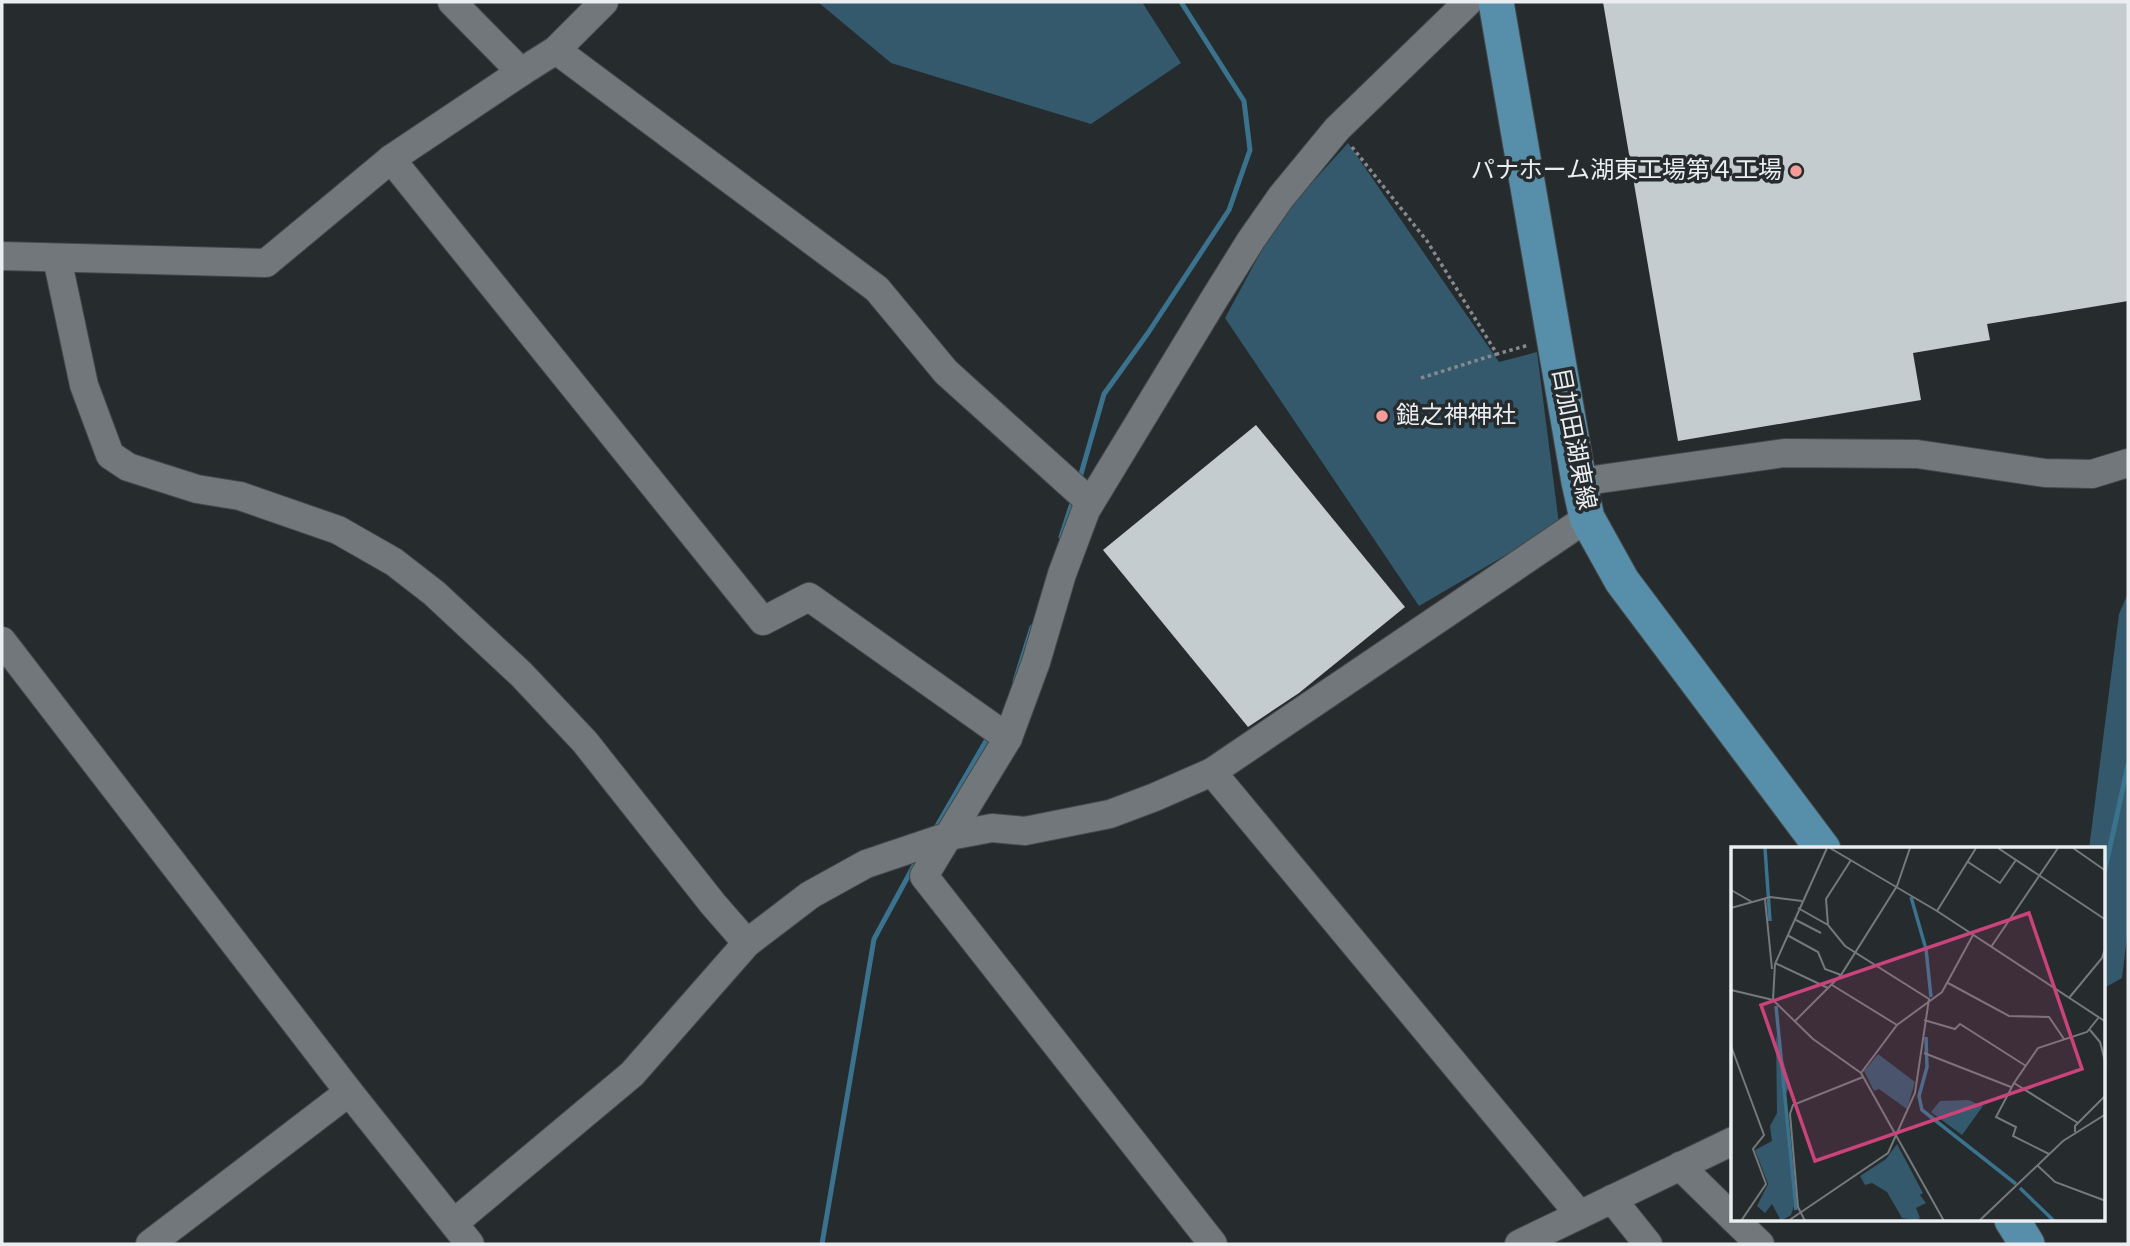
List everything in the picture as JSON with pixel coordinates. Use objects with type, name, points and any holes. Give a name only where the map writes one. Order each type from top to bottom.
[{"type":"main road","name":"目加田湖東線","points":[[1496,2],[1587,518],[1622,581],[1821,847]]},
{"type":"main road","points":[[2013,1222],[2027,1244]]},
{"type":"street","points":[[452,2],[521,72]]},
{"type":"street","points":[[2,256],[266,263],[391,159],[556,50],[604,2]]},
{"type":"street","points":[[1213,1244],[924,876],[949,836],[1036,663],[1062,574],[1090,502],[1251,240],[1281,197],[1337,129],[1468,2]]},
{"type":"street","points":[[556,50],[877,289],[946,372],[1090,502]]},
{"type":"street","points":[[391,159],[762,621],[809,597],[999,732]]},
{"type":"street","points":[[57,258],[84,385],[110,456],[128,467],[197,489],[240,496],[338,530],[394,562],[434,593],[521,674],[585,742],[712,904],[747,943]]},
{"type":"street","points":[[1579,482],[1784,453],[1917,454],[2045,472],[2092,474],[2128,463]]},
{"type":"street","points":[[2,641],[349,1092],[462,1234],[632,1074],[747,943],[821,889],[866,864],[949,836],[992,828],[1024,831],[1110,814],[1212,772],[1587,518]]},
{"type":"street","points":[[1212,772],[1580,1214]]},
{"type":"street","points":[[150,1244],[349,1092]]},
{"type":"street","points":[[1519,1244],[1731,1142]]},
{"type":"street","points":[[1680,1166],[1731,1216]]},
{"type":"street","points":[[1612,1199],[1648,1244]]},
{"type":"street","points":[[1737,1222],[1760,1244]]},
{"type":"path","points":[[1337,129],[1427,241],[1497,354]]},
{"type":"path","points":[[1420,378],[1554,338]]},
{"type":"shaded area","points":[[818,2],[1142,2],[1181,63],[1091,124],[891,63]]},
{"type":"shaded area","points":[[1348,143],[1499,362],[1537,352],[1559,524],[1419,606],[1225,318],[1278,220]]},
{"type":"shaded area","points":[[2128,593],[2128,929],[2122,978],[2106,987],[2106,847],[2089,847],[2119,614]]},
{"type":"building","name":"パナホーム湖東工場第４工場","points":[[1603,2],[2128,2],[2128,301],[1987,324],[1990,340],[1913,353],[1921,400],[1678,441]]},
{"type":"building","points":[[1256,425],[1405,607],[1299,693],[1248,727],[1103,550]]},
{"type":"waterway","points":[[1079,481],[1104,394],[1148,333],[1229,210],[1250,150],[1244,101],[1181,2]]},
{"type":"waterway","points":[[1061,537],[1073,500]]},
{"type":"waterway","points":[[1015,681],[1032,627]]},
{"type":"waterway","points":[[934,831],[990,734]]},
{"type":"waterway","points":[[2106,865],[2128,765]]},
{"type":"waterway","points":[[822,1244],[874,939],[918,858]]},
{"type":"place","name":"パナホーム湖東工場第４工場","points":[[1796,171]]},
{"type":"place","name":"鎚之神神社","points":[[1382,416]]}]
